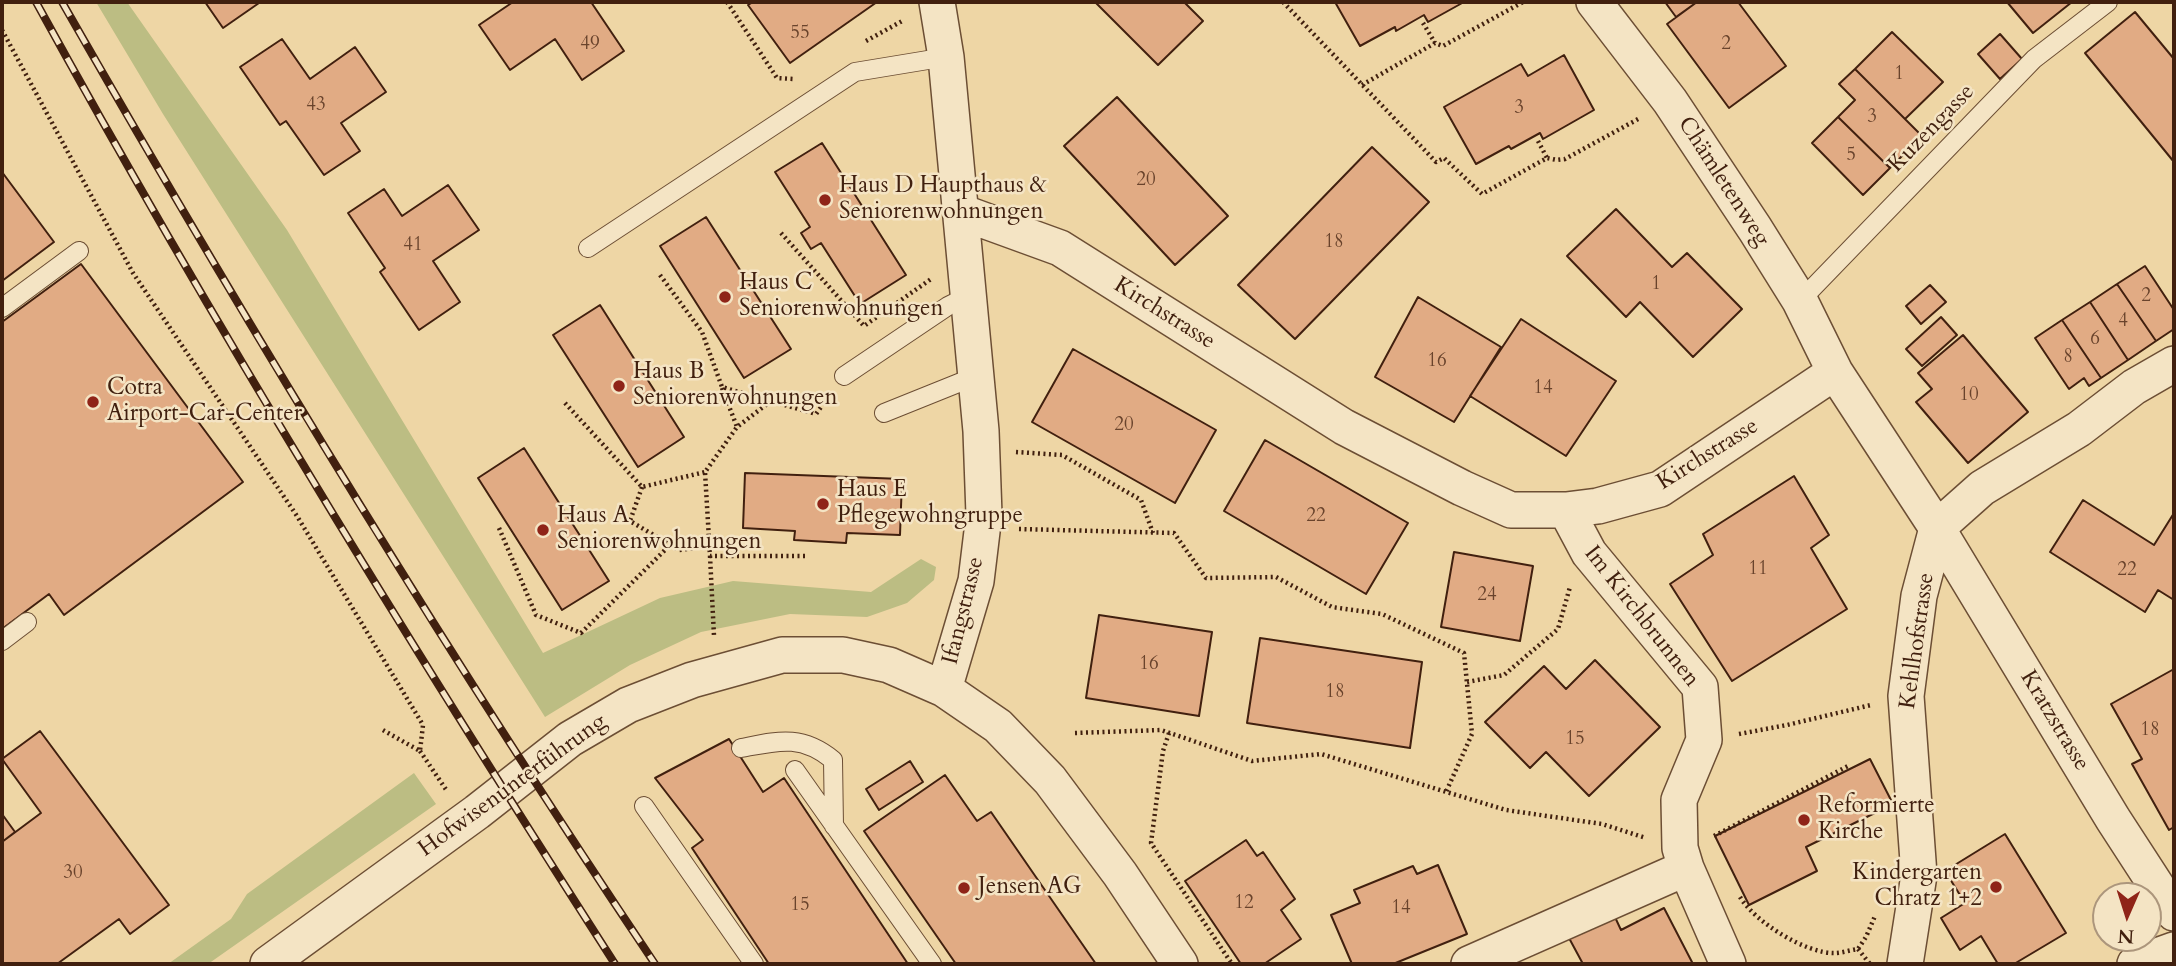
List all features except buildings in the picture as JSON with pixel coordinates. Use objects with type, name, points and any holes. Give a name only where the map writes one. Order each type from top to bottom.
[{"type":"street","name":"Ifangstrasse","points":[[937,2],[946,57],[961,212],[981,431],[984,515],[975,581],[944,689],[998,726],[1050,780],[1120,874],[1180,964]]},
{"type":"street","name":"Chämletenweg","points":[[1594,2],[1670,101],[1800,301],[1835,372]]},
{"type":"street","name":"Kirchstrasse","points":[[961,212],[1060,248],[1343,427],[1511,510],[1566,510],[1598,506],[1660,488],[1835,372]]},
{"type":"street","points":[[1835,372],[1937,528],[1982,488],[2079,429],[2134,387],[2174,364]]},
{"type":"street","name":"Im Kirchbrunnen","points":[[1566,510],[1589,553],[1700,687],[1704,740],[1679,800],[1692,852],[1728,964]]},
{"type":"street","name":"Kehlhofstrasse","points":[[1905,964],[1919,875],[1906,696],[1919,596],[1937,528]]},
{"type":"street","name":"Kratzstrasse","points":[[1937,528],[2106,808],[2174,912]]},
{"type":"street","name":"Hofwisenunterführung","points":[[268,964],[477,811],[570,739],[628,705],[692,680],[782,655],[843,655],[889,665],[944,689]]},
{"type":"street","points":[[1469,964],[1692,852]]},
{"type":"street","points":[[2134,964],[2174,950]]},
{"type":"lane","name":"Kuzengasse","points":[[1800,301],[2034,59],[2108,2]]},
{"type":"lane","points":[[588,248],[855,72],[946,57]]},
{"type":"lane","points":[[2,308],[79,251]]},
{"type":"lane","points":[[844,376],[948,306],[968,296]]},
{"type":"lane","points":[[884,414],[976,376]]},
{"type":"lane","points":[[2,641],[27,622]]},
{"type":"lane","points":[[741,748],[789,739],[822,751],[833,760],[834,827]]},
{"type":"lane","points":[[794,771],[932,964]]},
{"type":"lane","points":[[644,806],[754,964]]},
{"type":"path","points":[[727,2],[777,78],[796,80]]},
{"type":"path","points":[[863,43],[937,2]]},
{"type":"path","points":[[1283,2],[1436,162],[1444,158],[1482,194],[1547,158],[1565,159],[1670,101]]},
{"type":"path","points":[[1423,23],[1435,43],[1443,46],[1523,2]]},
{"type":"path","points":[[2,30],[133,273],[297,516],[423,725],[420,751]]},
{"type":"path","points":[[1362,85],[1435,43]]},
{"type":"path","points":[[1538,141],[1547,158]]},
{"type":"path","points":[[781,233],[864,326],[935,276]]},
{"type":"path","points":[[660,275],[702,332],[737,427]]},
{"type":"path","points":[[722,387],[816,414],[844,376]]},
{"type":"path","points":[[714,636],[705,472],[737,427],[771,401]]},
{"type":"path","points":[[565,402],[642,487]]},
{"type":"path","points":[[1012,452],[1062,455],[1119,487],[1141,500],[1153,533]]},
{"type":"path","points":[[642,487],[705,472]]},
{"type":"path","points":[[642,487],[630,521],[679,550],[709,546]]},
{"type":"path","points":[[499,528],[536,615],[581,633],[670,545]]},
{"type":"path","points":[[1018,529],[1174,533],[1206,578],[1276,577],[1332,607],[1382,614],[1464,653],[1472,734],[1446,792]]},
{"type":"path","points":[[1466,682],[1504,675],[1558,629],[1569,588],[1589,553]]},
{"type":"path","points":[[710,556],[805,556]]},
{"type":"path","points":[[1704,740],[1787,725],[1906,696]]},
{"type":"path","points":[[381,729],[420,751],[453,799]]},
{"type":"path","points":[[1075,733],[1161,730],[1252,761],[1321,754],[1506,810],[1602,824],[1692,852],[1850,765]]},
{"type":"path","points":[[1170,733],[1163,751],[1151,843],[1232,964]]},
{"type":"path","points":[[1734,888],[1746,908],[1766,924],[1800,944],[1834,953],[1858,948],[1866,937],[1878,905]]},
{"type":"path","points":[[1858,948],[1870,964]]},
{"type":"green space","points":[[96,2],[127,2],[287,230],[543,653],[660,598],[733,581],[871,592],[921,559],[936,567],[934,580],[907,603],[867,617],[790,614],[701,632],[630,665],[545,717],[163,114]]},
{"type":"green space","points":[[414,773],[436,804],[208,964],[168,964],[231,919],[247,894]]},
{"type":"railway","points":[[36,2],[104,125],[317,488],[615,964]]},
{"type":"railway","points":[[62,2],[276,368],[500,728],[655,964]]},
{"type":"place","name":"Haus D Haupthaus & Seniorenwohnungen","points":[[825,200]]},
{"type":"place","name":"Haus C Seniorenwohnungen","points":[[725,297]]},
{"type":"place","name":"Haus B Seniorenwohnungen","points":[[619,386]]},
{"type":"place","name":"Cotra Airport-Car-Center","points":[[93,402]]},
{"type":"place","name":"Haus E Pflegewohngruppe","points":[[823,504]]},
{"type":"place","name":"Haus A Seniorenwohnungen","points":[[543,530]]},
{"type":"place","name":"Reformierte Kirche","points":[[1804,820]]},
{"type":"place","name":"Kindergarten Chratz 1+2","points":[[1996,887]]},
{"type":"place","name":"Jensen AG","points":[[964,888]]}]
